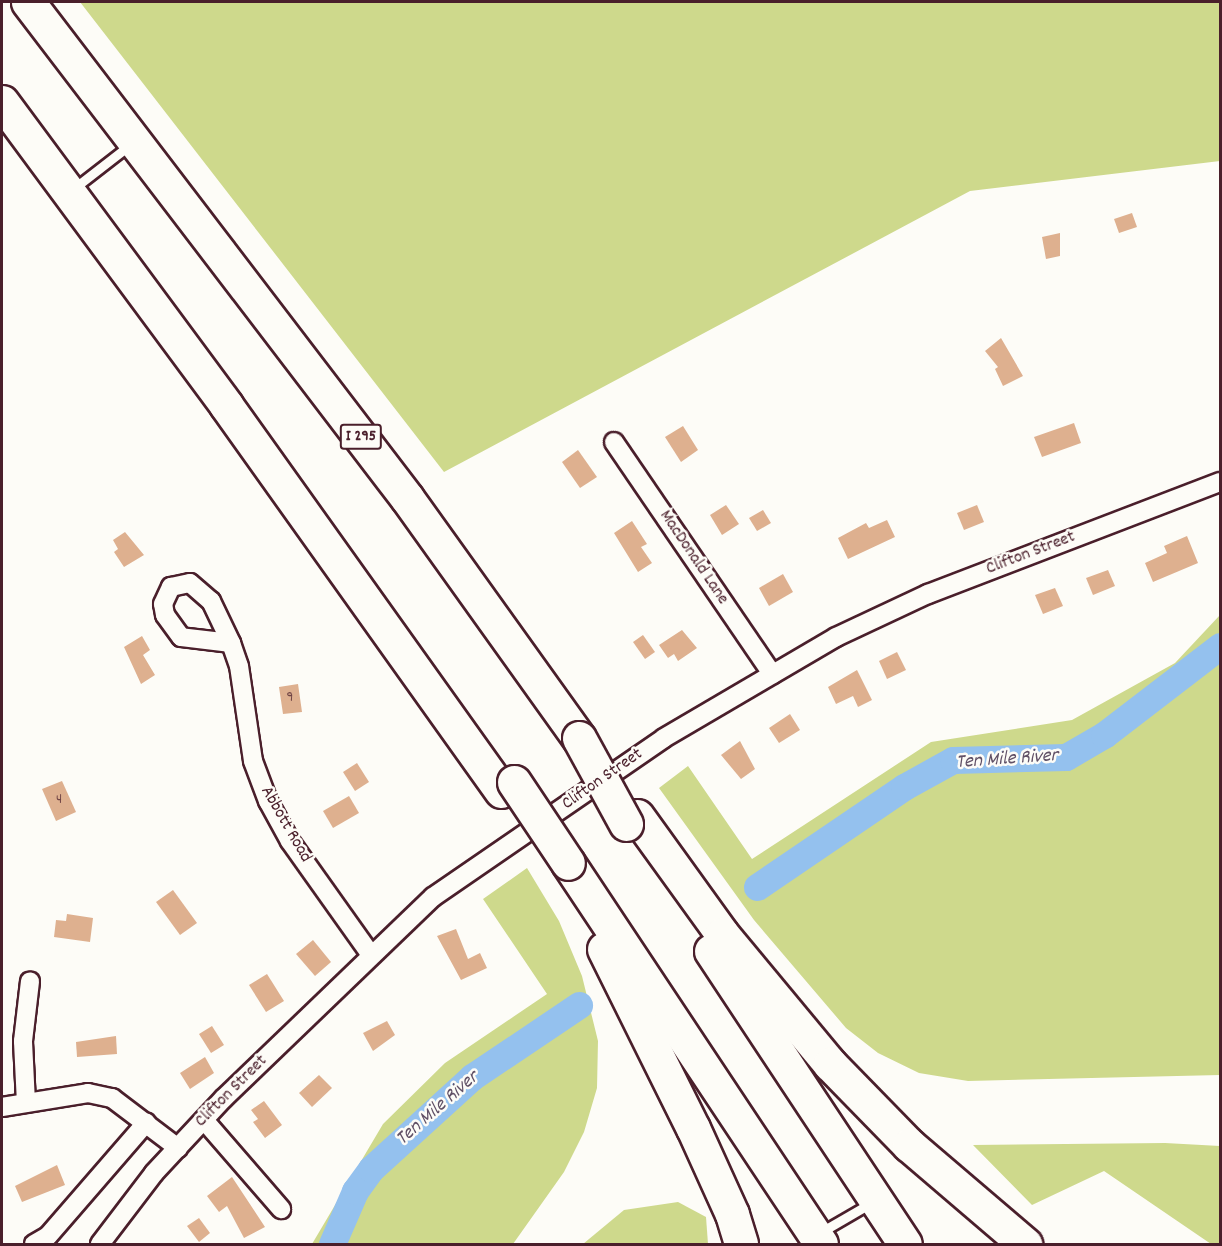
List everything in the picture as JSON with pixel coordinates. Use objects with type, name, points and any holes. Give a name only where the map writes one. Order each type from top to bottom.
[{"type":"highway","name":"I 295","points":[[28,2],[441,544],[579,738],[632,820]]},
{"type":"highway","points":[[2,102],[507,786],[818,1240]]},
{"type":"highway","points":[[632,820],[905,1245]]},
{"type":"highway","points":[[632,820],[722,934],[830,1064],[909,1146],[1025,1245]]},
{"type":"highway","points":[[561,867],[631,1001],[727,1204],[741,1245]]},
{"type":"street","name":"MacDonald Lane","points":[[615,442],[772,674]]},
{"type":"street","name":"Clifton Street","points":[[100,1245],[178,1148],[204,1120],[433,897],[664,738],[836,637],[928,594],[1221,482]]},
{"type":"street","name":"Abbott Road","points":[[231,643],[244,694],[255,769],[268,801],[290,841],[371,955]]},
{"type":"street","points":[[26,1103],[22,1041],[30,981]]},
{"type":"street","points":[[2,1107],[88,1093],[112,1098],[178,1148]]},
{"type":"street","points":[[204,1120],[281,1209]]},
{"type":"street","points":[[34,1245],[48,1236],[146,1123]]},
{"type":"lane","points":[[66,188],[136,141]]},
{"type":"lane","points":[[818,1240],[876,1200]]},
{"type":"green space","points":[[80,2],[1220,2],[1220,161],[970,191],[444,472]]},
{"type":"green space","points":[[1220,615],[1220,1075],[968,1081],[919,1073],[878,1053],[846,1028],[754,920],[659,788],[688,766],[752,859],[931,742],[1072,720],[1175,663]]},
{"type":"green space","points":[[527,868],[559,921],[582,976],[598,1041],[597,1088],[584,1132],[564,1172],[513,1244],[312,1244],[383,1124],[445,1063],[547,994],[483,899]]},
{"type":"green space","points":[[1165,1143],[1220,1146],[1220,1244],[1211,1244],[1104,1171],[1032,1205],[973,1145]]},
{"type":"green space","points":[[678,1202],[706,1217],[708,1244],[583,1244],[624,1210]]},
{"type":"building","points":[[1132,213],[1137,227],[1119,233],[1114,219]]},
{"type":"building","points":[[1060,233],[1060,256],[1046,259],[1042,237]]},
{"type":"building","points":[[1001,338],[1023,376],[1003,386],[995,369],[998,367],[985,351]]},
{"type":"building","points":[[1074,423],[1081,443],[1042,457],[1034,437]]},
{"type":"building","points":[[683,426],[698,450],[681,462],[665,437]]},
{"type":"building","points":[[578,450],[597,477],[580,488],[562,462]]},
{"type":"building","points":[[726,505],[739,524],[722,535],[710,515]]},
{"type":"building","points":[[977,505],[984,522],[964,530],[957,513]]},
{"type":"building","points":[[763,510],[771,523],[757,531],[749,518]]},
{"type":"building","points":[[887,520],[895,537],[848,559],[838,538],[866,523],[869,528]]},
{"type":"building","points":[[632,521],[647,544],[641,547],[652,563],[638,572],[614,533]]},
{"type":"building","points":[[125,532],[144,555],[124,567],[114,552],[118,549],[113,540]]},
{"type":"building","points":[[1187,536],[1198,563],[1153,582],[1145,563],[1167,553],[1164,546]]},
{"type":"building","points":[[1108,570],[1115,586],[1093,595],[1086,578]]},
{"type":"building","points":[[783,574],[793,592],[769,606],[759,588]]},
{"type":"building","points":[[1055,588],[1063,606],[1043,614],[1035,595]]},
{"type":"building","points":[[682,630],[697,648],[678,661],[674,654],[668,658],[659,645]]},
{"type":"building","points":[[643,635],[655,652],[645,659],[633,642]]},
{"type":"building","points":[[142,636],[150,650],[143,655],[155,675],[141,684],[124,647]]},
{"type":"building","points":[[897,652],[906,670],[887,679],[879,661]]},
{"type":"building","points":[[857,670],[872,700],[858,707],[853,696],[836,704],[828,687]]},
{"type":"building","points":[[298,684],[302,712],[283,714],[279,687]]},
{"type":"building","points":[[790,714],[800,730],[779,743],[769,728]]},
{"type":"building","points":[[740,741],[755,769],[741,779],[721,755]]},
{"type":"building","points":[[357,763],[369,782],[355,791],[343,772]]},
{"type":"building","points":[[62,781],[76,812],[56,821],[42,789]]},
{"type":"building","points":[[349,796],[359,813],[333,828],[323,811]]},
{"type":"building","points":[[173,890],[197,923],[180,935],[156,902]]},
{"type":"building","points":[[67,914],[93,918],[90,942],[54,937],[56,920],[66,921]]},
{"type":"building","points":[[456,929],[468,959],[480,953],[487,968],[461,980],[437,936]]},
{"type":"building","points":[[313,940],[331,962],[315,976],[296,954]]},
{"type":"building","points":[[267,974],[284,1001],[266,1012],[249,985]]},
{"type":"building","points":[[387,1021],[395,1035],[373,1051],[363,1033]]},
{"type":"building","points":[[212,1026],[224,1045],[211,1053],[199,1034]]},
{"type":"building","points":[[116,1036],[117,1054],[77,1057],[76,1042]]},
{"type":"building","points":[[205,1057],[214,1073],[190,1089],[180,1073]]},
{"type":"building","points":[[319,1075],[332,1088],[312,1107],[299,1093]]},
{"type":"building","points":[[264,1101],[282,1125],[265,1138],[253,1122],[258,1119],[251,1110]]},
{"type":"building","points":[[57,1165],[65,1185],[22,1202],[15,1186]]},
{"type":"building","points":[[232,1177],[265,1227],[244,1238],[227,1206],[219,1212],[207,1196]]},
{"type":"building","points":[[199,1218],[210,1233],[199,1242],[187,1226]]},
{"type":"waterway","name":"Ten Mile River","points":[[757,887],[904,787],[953,760],[1066,757],[1104,735],[1220,646]]},
{"type":"waterway","name":"Ten Mile River","points":[[332,1244],[355,1191],[371,1169],[472,1077],[579,1005]]}]
